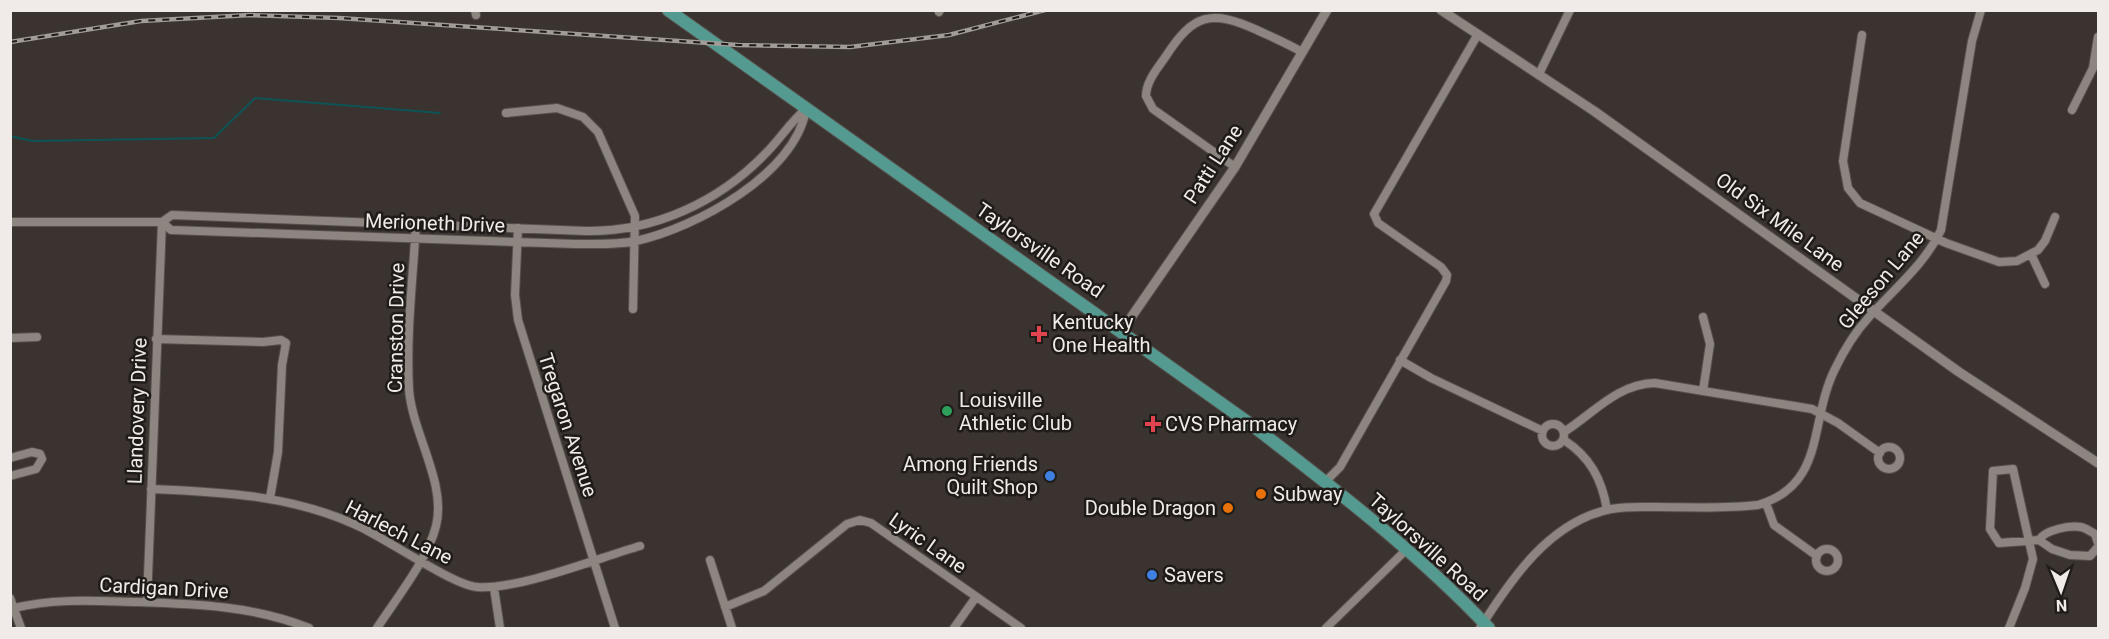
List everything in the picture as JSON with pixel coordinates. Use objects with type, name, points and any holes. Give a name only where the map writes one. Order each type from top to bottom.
[{"type":"main road","name":"Taylorsville Road","points":[[668,10],[1122,332],[1325,482],[1406,550],[1484,627]]},
{"type":"street","name":"Patti Lane","points":[[1122,332],[1234,167],[1327,10]]},
{"type":"street","name":"Old Six Mile Lane","points":[[1441,10],[1539,74],[1959,372],[2098,463]]},
{"type":"street","points":[[1539,74],[1570,10]]},
{"type":"street","name":"Gleeson Lane","points":[[1484,627],[1505,589],[1548,541],[1568,526],[1607,510],[1741,507],[1766,503],[1787,492],[1802,475],[1811,457],[1820,414],[1839,361],[1875,311],[1925,256],[1937,239],[1944,216],[1972,41],[1981,10]]},
{"type":"street","points":[[1234,167],[1153,109],[1146,96],[1148,84],[1178,38],[1193,23],[1207,18],[1230,18],[1302,52]]},
{"type":"street","points":[[1325,482],[1340,467],[1444,285],[1447,275],[1441,267],[1378,223],[1374,214],[1478,34]]},
{"type":"street","points":[[1862,35],[1843,161],[1845,180],[1852,194],[1869,209],[1937,239],[1999,262],[2017,261],[2031,254],[2046,241],[2055,217]]},
{"type":"street","points":[[2072,110],[2093,68],[2098,37]]},
{"type":"street","points":[[506,113],[557,108],[576,113],[589,121],[598,132],[635,216],[633,309]]},
{"type":"street","points":[[162,222],[172,215],[608,231],[635,227],[681,212],[728,186],[768,152],[793,120],[806,109]]},
{"type":"street","name":"Merioneth Drive","points":[[10,222],[162,222],[171,230],[518,242],[612,244],[635,241],[703,218],[738,194],[770,169],[786,150],[804,126],[806,109]]},
{"type":"street","name":"Llandovery Drive","points":[[147,603],[162,222]]},
{"type":"street","name":"Cranston Drive","points":[[377,628],[434,534],[439,508],[409,389],[416,224]]},
{"type":"street","name":"Tregaron Avenue","points":[[518,228],[515,295],[518,320],[615,628]]},
{"type":"street","points":[[2031,254],[2045,284]]},
{"type":"street","points":[[1702,317],[1710,344],[1703,391]]},
{"type":"street","points":[[10,338],[37,337]]},
{"type":"street","points":[[156,339],[263,342],[281,340],[286,344],[282,365],[278,452],[270,498]]},
{"type":"street","points":[[1400,360],[1431,378],[1543,431]]},
{"type":"street","points":[[1607,510],[1601,483],[1593,466],[1564,436],[1560,426],[1554,424],[1547,426],[1543,431],[1542,439],[1547,445],[1558,445],[1564,436],[1608,399],[1632,387],[1655,383],[1812,409],[1880,453]]},
{"type":"street","points":[[10,458],[32,452],[40,454],[42,459],[36,469],[10,476]]},
{"type":"street","points":[[2009,628],[2030,574],[2033,559],[2028,541],[2013,469],[1993,471],[1990,529],[1999,543],[2028,541],[2039,540],[2052,549],[2070,555],[2090,556],[2098,545],[2095,534],[2080,527],[2042,534],[2039,540]]},
{"type":"street","name":"Harlech Lane","points":[[151,489],[213,491],[270,498],[353,523],[466,585],[494,588],[640,546]]},
{"type":"street","points":[[1766,503],[1774,525],[1817,556]]},
{"type":"street","name":"Lyric Lane","points":[[725,607],[764,591],[847,524],[860,520],[872,523],[1021,628]]},
{"type":"street","points":[[1326,628],[1406,550]]},
{"type":"street","points":[[710,560],[732,628]]},
{"type":"street","points":[[494,588],[500,628]]},
{"type":"street","points":[[954,628],[976,597]]},
{"type":"street","points":[[10,598],[21,628]]},
{"type":"street","name":"Cardigan Drive","points":[[14,608],[53,600],[147,603],[249,610],[309,628]]},
{"type":"waterway","points":[[10,136],[32,141],[214,138],[255,98],[440,113]]},
{"type":"railway","points":[[10,42],[141,21],[250,15],[339,18],[738,45],[850,47],[949,35],[1045,10]]},
{"type":"place","name":"Kentucky One Health","points":[[1039,334]]},
{"type":"place","name":"Louisville Athletic Club","points":[[947,411]]},
{"type":"place","name":"CVS Pharmacy","points":[[1153,424]]},
{"type":"place","name":"Among Friends Quilt Shop","points":[[1050,476]]},
{"type":"place","name":"Subway","points":[[1261,494]]},
{"type":"place","name":"Double Dragon","points":[[1228,508]]},
{"type":"place","name":"Savers","points":[[1152,575]]}]
